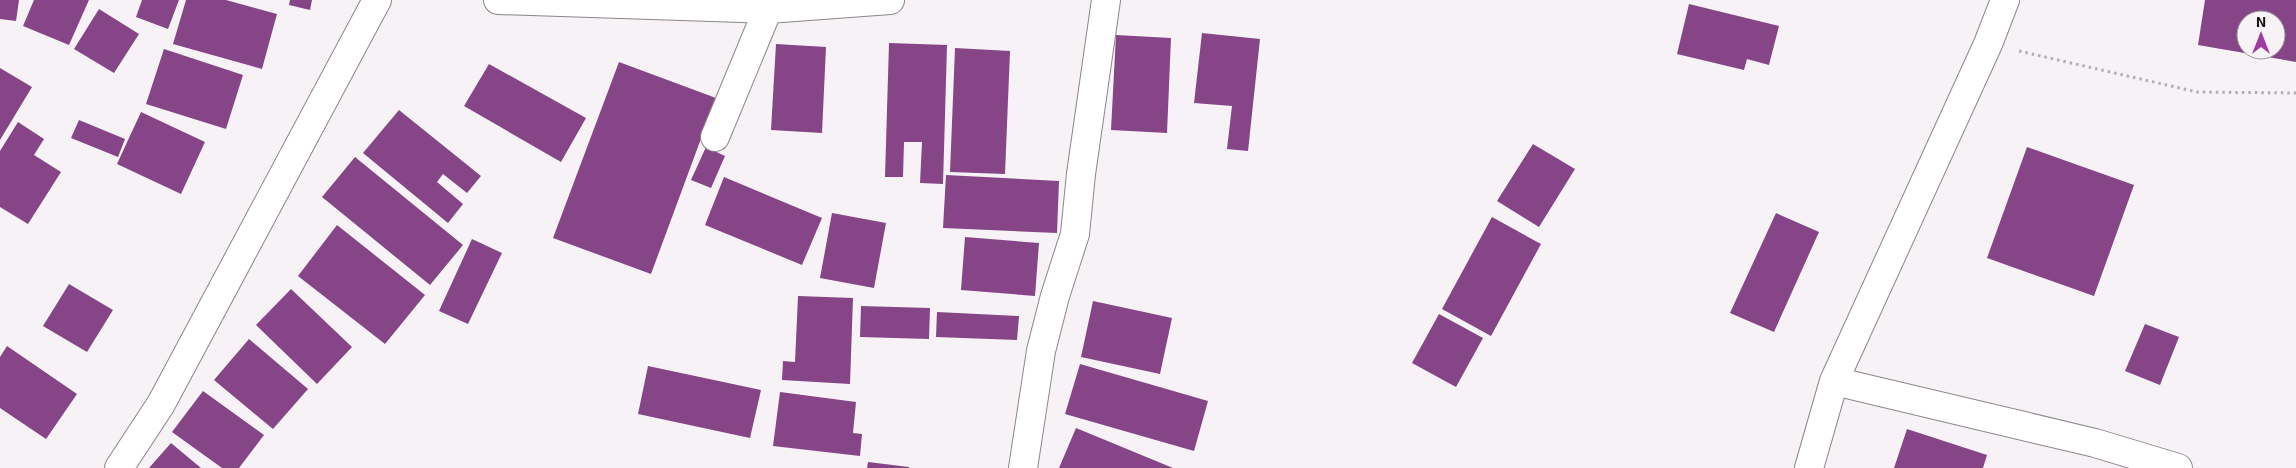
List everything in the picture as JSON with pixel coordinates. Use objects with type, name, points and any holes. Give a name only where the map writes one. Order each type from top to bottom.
[{"type":"street","points":[[119,468],[161,404],[377,0]]},
{"type":"street","points":[[498,0],[768,9],[890,0]]},
{"type":"street","points":[[1023,468],[1041,351],[1055,296],[1075,234],[1081,174],[1106,0]]},
{"type":"street","points":[[1809,468],[1834,381],[1988,44],[2005,0]]},
{"type":"street","points":[[715,137],[768,9]]},
{"type":"street","points":[[1834,381],[2095,442],[2178,468]]},
{"type":"path","points":[[1988,44],[2197,92],[2296,93]]},
{"type":"building","points":[[0,0],[19,0],[16,21],[0,19]]},
{"type":"building","points":[[34,0],[89,0],[69,45],[23,26]]},
{"type":"building","points":[[142,0],[179,0],[168,29],[136,17]]},
{"type":"building","points":[[186,0],[226,0],[277,14],[262,69],[173,44]]},
{"type":"building","points":[[290,0],[312,0],[310,10],[289,5]]},
{"type":"building","points":[[2205,0],[2296,0],[2296,62],[2284,60],[2286,60],[2286,10],[2236,10],[2236,52],[2198,45]]},
{"type":"building","points":[[1689,4],[1779,26],[1769,65],[1747,59],[1744,70],[1677,54]]},
{"type":"building","points":[[99,9],[139,34],[114,73],[74,49]]},
{"type":"building","points":[[1202,33],[1260,39],[1248,151],[1227,149],[1232,106],[1194,103]]},
{"type":"building","points":[[1116,35],[1171,38],[1167,133],[1111,130]]},
{"type":"building","points":[[889,43],[947,45],[943,184],[920,183],[922,142],[904,142],[903,177],[885,177]]},
{"type":"building","points":[[776,44],[826,47],[822,133],[771,130]]},
{"type":"building","points":[[955,48],[1010,51],[1005,174],[950,172]]},
{"type":"building","points":[[164,49],[243,75],[226,129],[146,104]]},
{"type":"building","points":[[619,62],[716,98],[651,274],[553,238]]},
{"type":"building","points":[[489,64],[586,118],[561,162],[464,106]]},
{"type":"building","points":[[0,68],[32,87],[0,140]]},
{"type":"building","points":[[399,110],[481,176],[467,193],[443,174],[437,182],[463,204],[448,223],[363,153]]},
{"type":"building","points":[[141,112],[205,142],[181,194],[117,164]]},
{"type":"building","points":[[79,120],[125,139],[118,157],[71,138]]},
{"type":"building","points":[[18,122],[44,139],[34,155],[61,172],[28,224],[0,207],[0,151]]},
{"type":"building","points":[[1533,144],[1575,169],[1539,227],[1497,201]]},
{"type":"building","points":[[706,147],[725,156],[711,188],[691,180]]},
{"type":"building","points":[[2027,147],[2134,185],[2094,296],[1987,258]]},
{"type":"building","points":[[355,157],[463,245],[430,285],[322,197]]},
{"type":"building","points":[[946,175],[1059,181],[1057,233],[943,228]]},
{"type":"building","points":[[724,177],[822,218],[802,265],[705,225]]},
{"type":"building","points":[[832,213],[886,223],[874,288],[820,278]]},
{"type":"building","points":[[1776,213],[1819,232],[1774,332],[1730,313]]},
{"type":"building","points":[[1492,217],[1541,244],[1491,336],[1442,309]]},
{"type":"building","points":[[337,225],[425,295],[385,344],[298,276]]},
{"type":"building","points":[[965,237],[1039,243],[1035,296],[961,290]]},
{"type":"building","points":[[472,239],[502,253],[468,324],[439,311]]},
{"type":"building","points":[[69,284],[113,310],[87,352],[43,326]]},
{"type":"building","points":[[291,289],[352,347],[317,384],[256,325]]},
{"type":"building","points":[[798,296],[853,298],[850,384],[782,380],[783,361],[795,362]]},
{"type":"building","points":[[1093,301],[1172,318],[1160,374],[1081,357]]},
{"type":"building","points":[[861,306],[930,308],[929,339],[860,337]]},
{"type":"building","points":[[937,312],[1019,316],[1017,340],[936,337]]},
{"type":"building","points":[[1439,314],[1483,338],[1456,387],[1412,363]]},
{"type":"building","points":[[2145,324],[2179,337],[2160,385],[2125,371]]},
{"type":"building","points":[[249,339],[308,389],[273,429],[214,380]]},
{"type":"building","points":[[7,346],[77,394],[46,439],[0,408],[0,357]]},
{"type":"building","points":[[1080,364],[1208,401],[1194,451],[1065,414]]},
{"type":"building","points":[[648,366],[761,390],[750,438],[638,414]]},
{"type":"building","points":[[203,391],[264,435],[239,468],[222,468],[172,432]]},
{"type":"building","points":[[780,392],[856,402],[853,433],[862,434],[860,456],[773,446]]},
{"type":"building","points":[[1076,428],[1173,468],[1059,468]]},
{"type":"building","points":[[1907,429],[1987,455],[1983,468],[1894,468]]},
{"type":"building","points":[[171,443],[201,468],[149,468]]},
{"type":"building","points":[[868,462],[909,467],[909,468],[867,468]]}]
